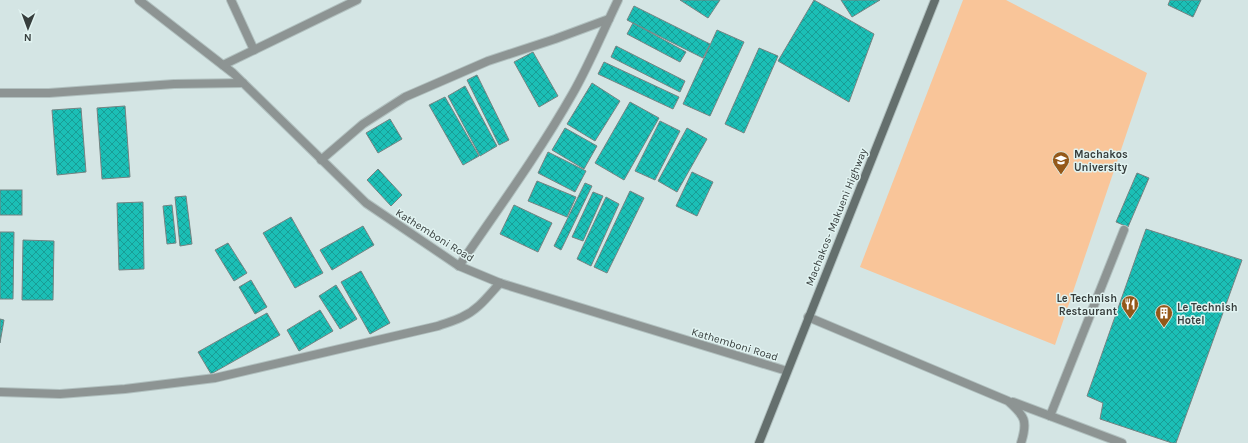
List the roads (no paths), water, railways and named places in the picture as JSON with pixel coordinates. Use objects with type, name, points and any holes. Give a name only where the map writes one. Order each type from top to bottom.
[{"type":"main road","name":"Machakos- Makueni Highway","points":[[759,443],[935,0]]},
{"type":"street","name":"Kathemboni Road","points":[[139,0],[243,82],[366,203],[460,266],[500,283],[787,371]]},
{"type":"street","points":[[230,0],[254,50]]},
{"type":"street","points":[[223,65],[357,0]]},
{"type":"street","points":[[460,266],[536,154],[573,94],[589,65],[618,0]]},
{"type":"street","points":[[321,160],[363,124],[405,97],[488,61],[609,19]]},
{"type":"street","points":[[0,93],[49,93],[174,84],[243,82]]},
{"type":"street","points":[[1050,416],[1124,230]]},
{"type":"street","points":[[0,392],[60,394],[126,389],[215,378],[438,326],[456,320],[474,310],[500,283]]},
{"type":"street","points":[[808,317],[1008,401],[1122,443]]},
{"type":"street","points":[[1008,401],[1020,412],[1025,421],[1021,443]]},
{"type":"place","name":"Machakos University","points":[[1061,175]]},
{"type":"place","name":"Le Technish Restaurant","points":[[1130,319]]},
{"type":"place","name":"Le Technish Hotel","points":[[1164,328]]}]
